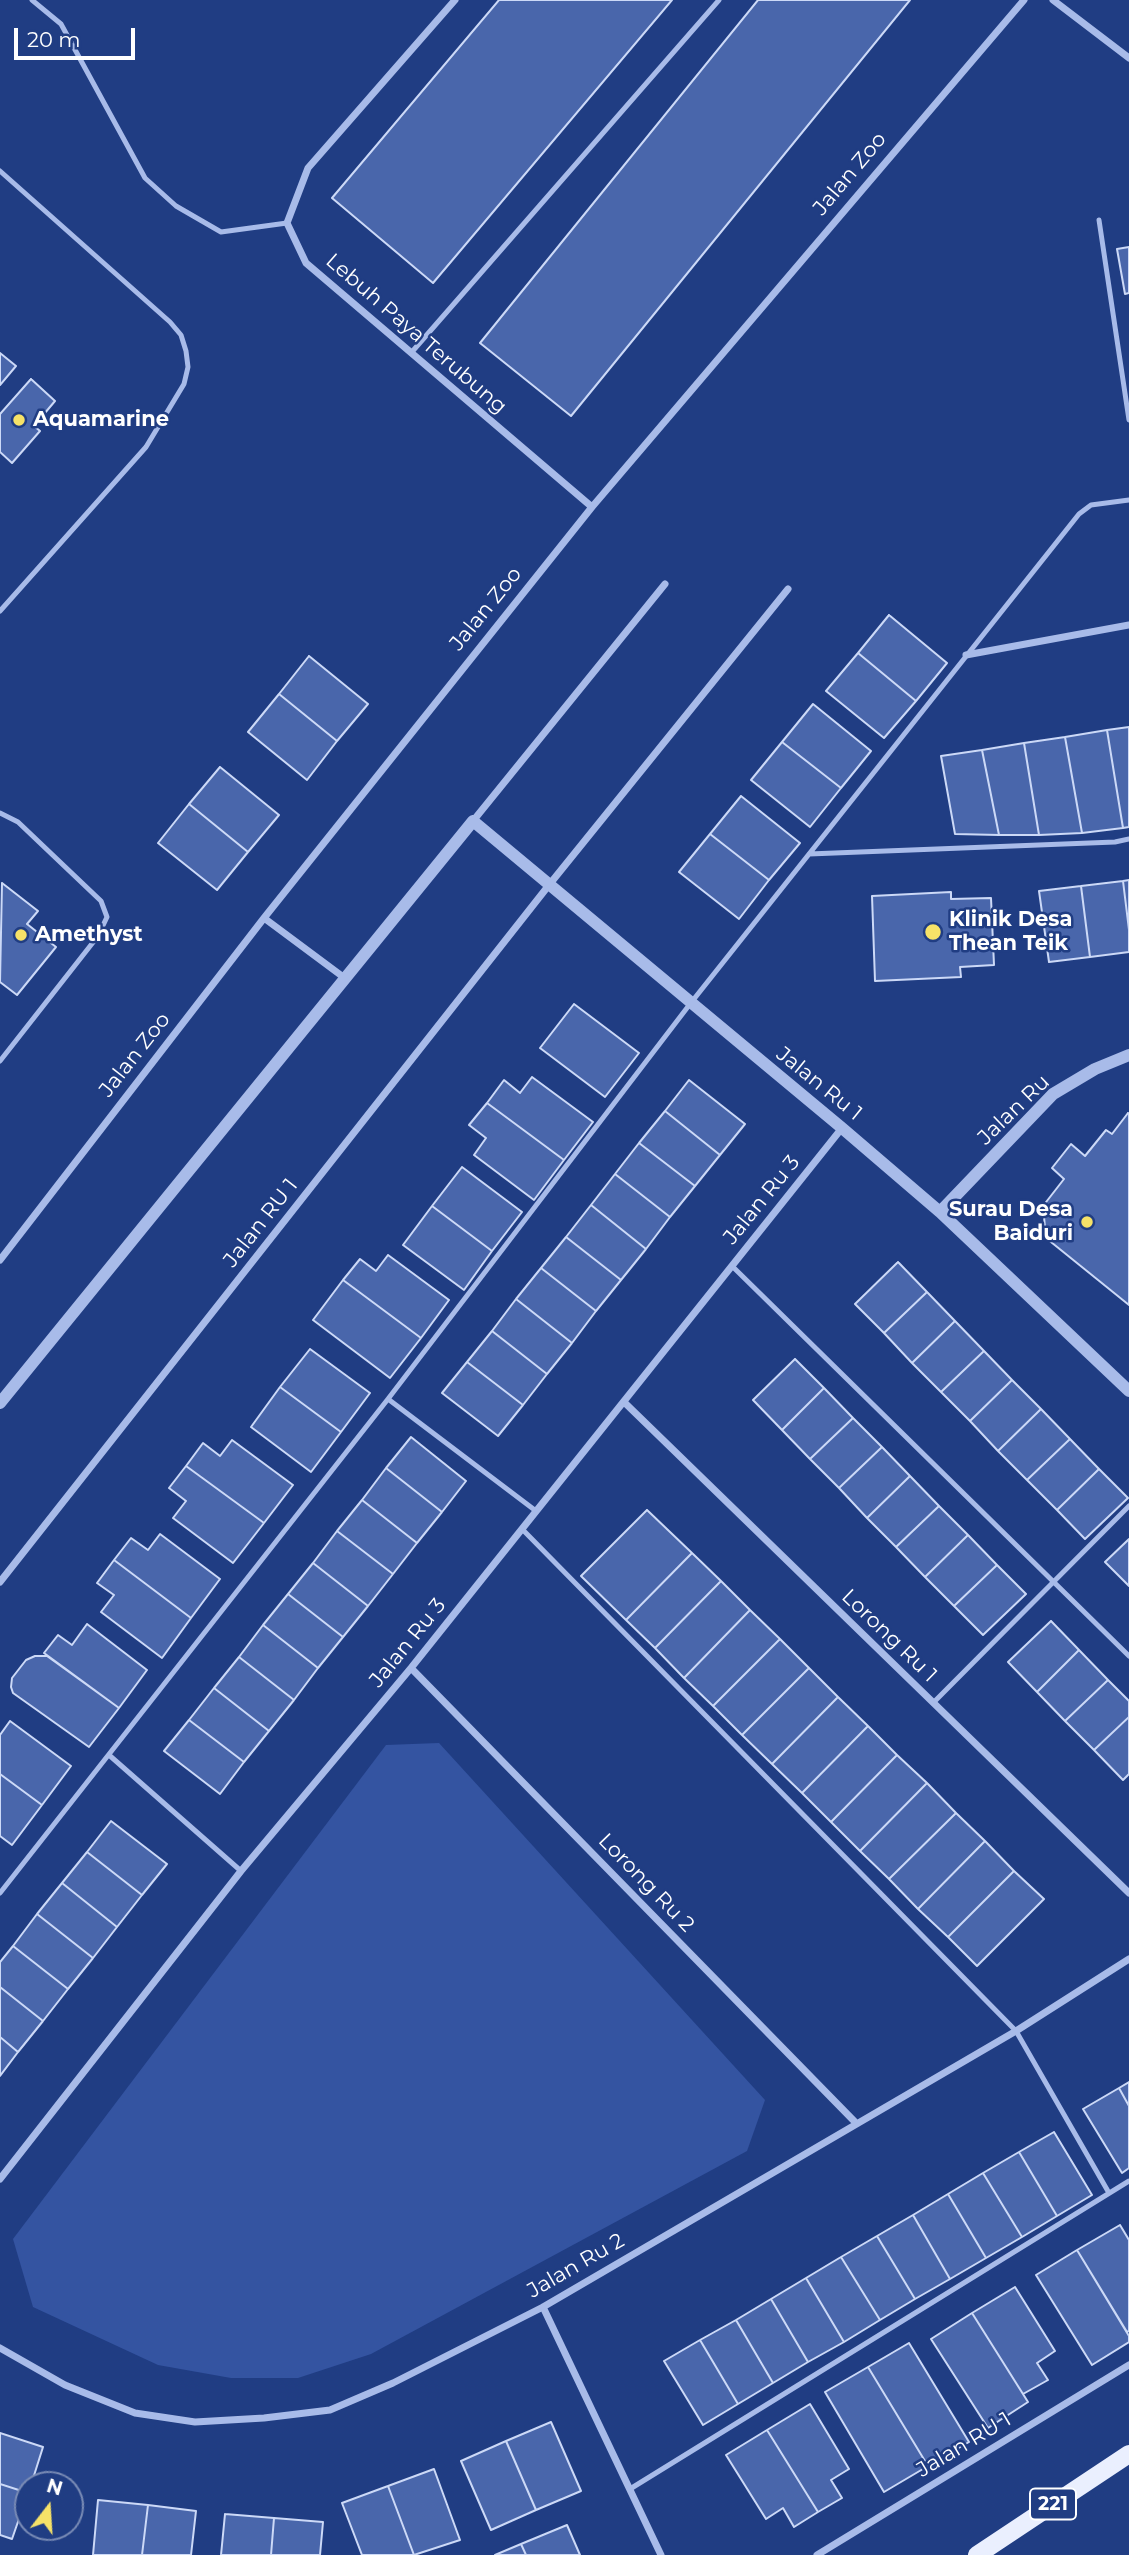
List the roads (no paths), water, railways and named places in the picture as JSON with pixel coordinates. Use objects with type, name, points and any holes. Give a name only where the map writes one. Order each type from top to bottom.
[{"type":"main road","name":"221","points":[[977,2555],[1129,2454]]},
{"type":"street","points":[[288,223],[308,168],[455,0]]},
{"type":"street","name":"Jalan Zoo","points":[[0,1260],[264,918],[592,507],[1024,0]]},
{"type":"street","points":[[1053,0],[1129,58]]},
{"type":"street","name":"Lebuh Paya Terubung","points":[[288,223],[306,263],[592,507]]},
{"type":"street","points":[[0,1403],[665,584]]},
{"type":"street","name":"Jalan RU 1","points":[[0,1582],[549,885],[788,589]]},
{"type":"street","points":[[966,655],[1129,625]]},
{"type":"street","name":"Jalan Ru 1","points":[[473,821],[940,1212],[1129,1391]]},
{"type":"street","points":[[264,918],[346,979]]},
{"type":"street","name":"Jalan Ru","points":[[940,1212],[1053,1094],[1095,1069],[1129,1055]]},
{"type":"street","name":"Jalan Ru 3","points":[[0,2179],[241,1871],[411,1668],[842,1128]]},
{"type":"street","name":"Lorong Ru 1","points":[[625,1403],[1129,1893]]},
{"type":"street","name":"Lorong Ru 2","points":[[411,1668],[856,2123]]},
{"type":"street","name":"Jalan Ru 2","points":[[0,2348],[65,2385],[135,2413],[195,2422],[264,2418],[330,2410],[394,2383],[543,2307],[1016,2031],[1129,1959]]},
{"type":"street","points":[[543,2307],[661,2555]]},
{"type":"street","name":"Jalan RU 1","points":[[817,2555],[1129,2365]]},
{"type":"lane","points":[[32,0],[61,24],[145,178],[176,206],[220,232],[288,223]]},
{"type":"lane","points":[[411,353],[719,0]]},
{"type":"lane","points":[[0,172],[170,322],[181,335],[188,367],[184,384],[159,430],[146,447],[0,611]]},
{"type":"lane","points":[[1099,220],[1129,420]]},
{"type":"lane","points":[[0,1893],[388,1399],[690,1004],[1079,514],[1091,505],[1129,500]]},
{"type":"lane","points":[[0,813],[18,822],[101,901],[107,917],[98,936],[0,1061]]},
{"type":"lane","points":[[809,854],[1115,842],[1129,839]]},
{"type":"lane","points":[[732,1266],[1129,1656]]},
{"type":"lane","points":[[388,1399],[536,1511]]},
{"type":"lane","points":[[933,1703],[1129,1506]]},
{"type":"lane","points":[[522,1529],[1016,2031],[1109,2193]]},
{"type":"lane","points":[[109,1755],[241,1871]]},
{"type":"lane","points":[[629,2489],[1129,2181]]},
{"type":"place","name":"Aquamarine","points":[[19,420]]},
{"type":"place","name":"Klinik Desa Thean Teik","points":[[933,932]]},
{"type":"place","name":"Amethyst","points":[[21,935]]},
{"type":"place","name":"Surau Desa Baiduri","points":[[1087,1222]]}]
